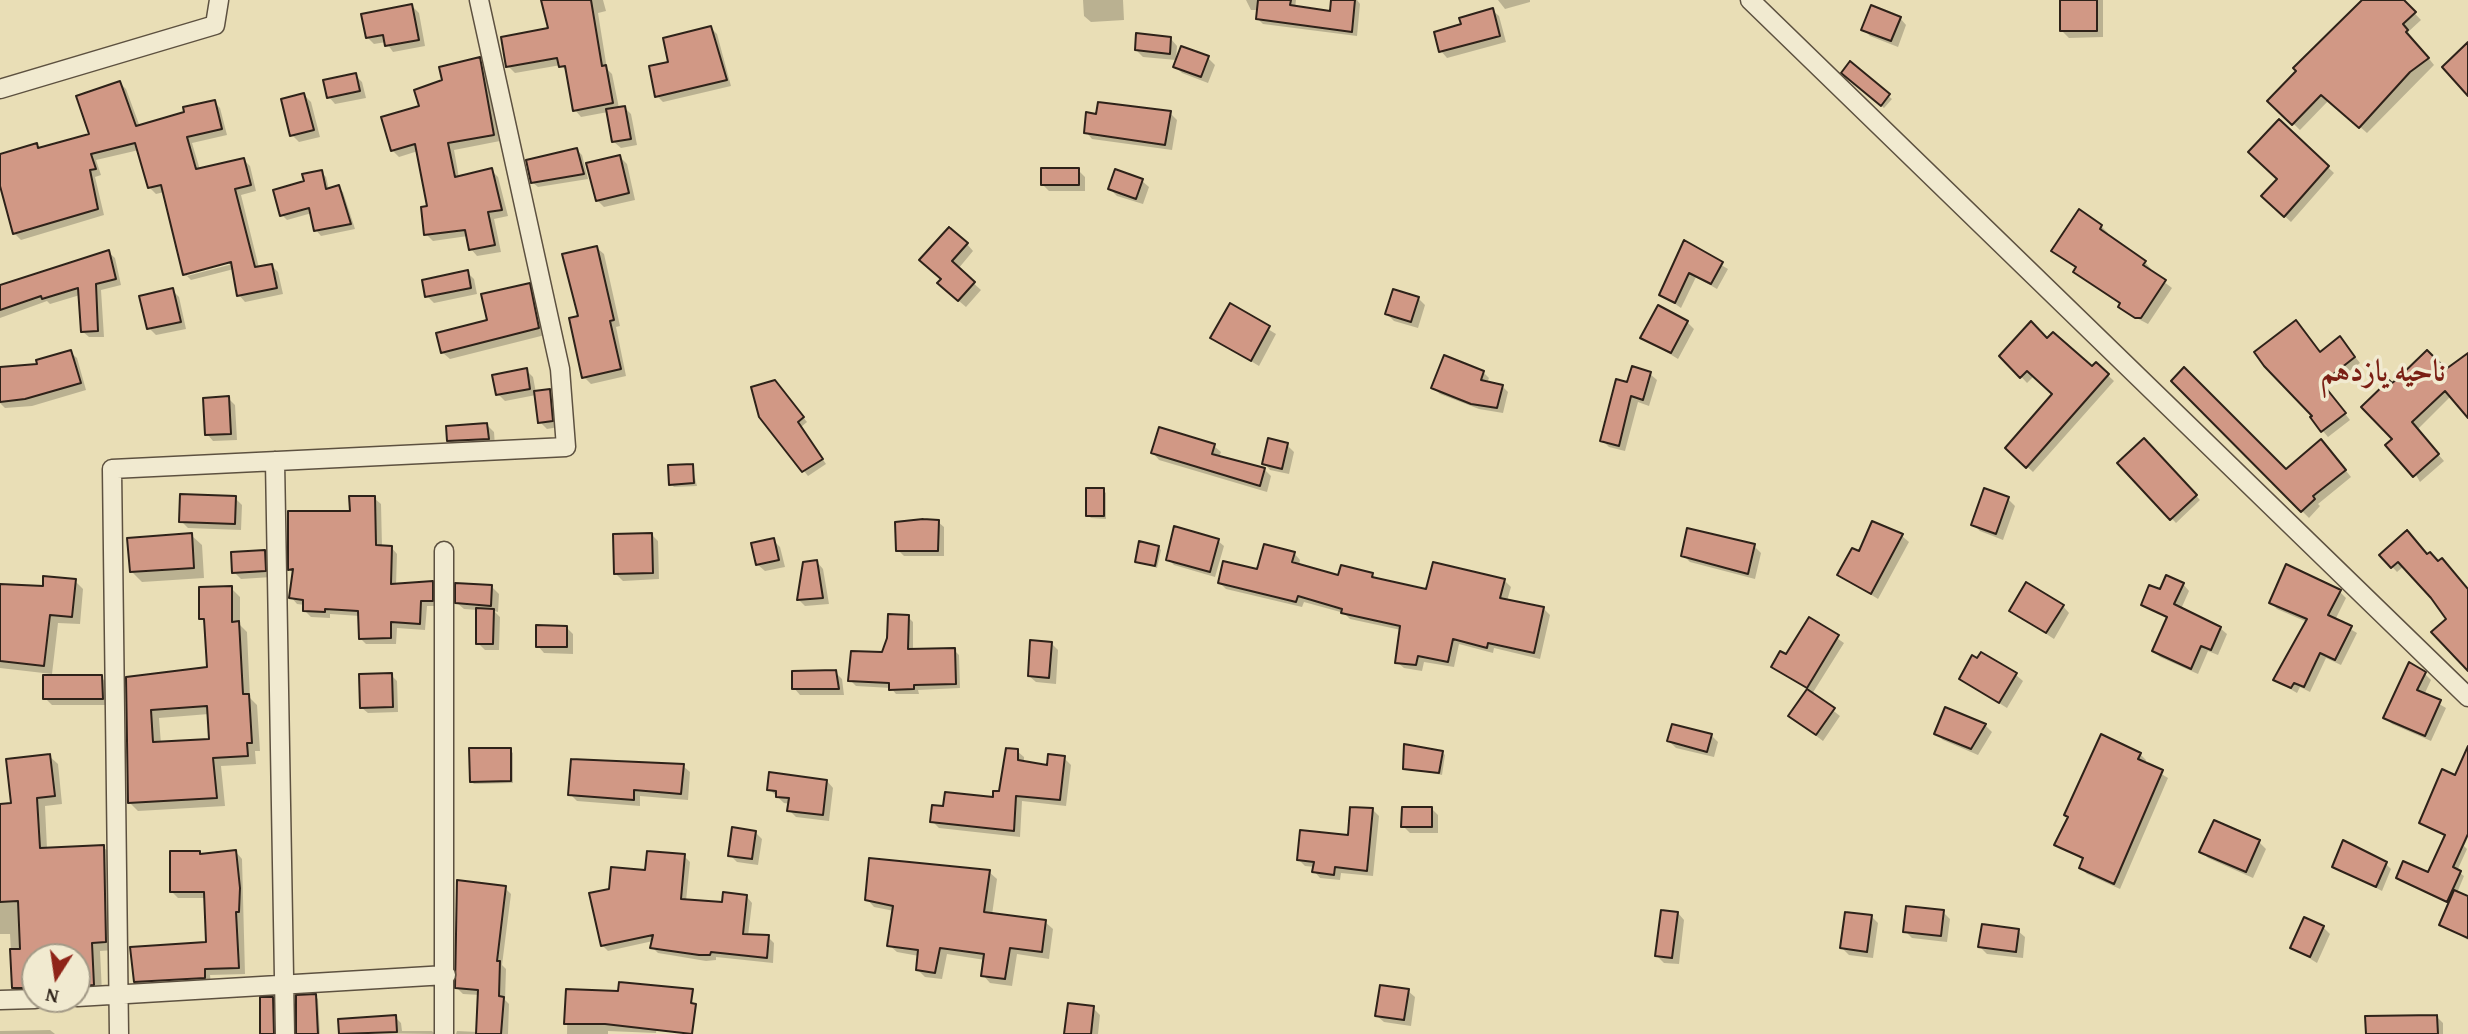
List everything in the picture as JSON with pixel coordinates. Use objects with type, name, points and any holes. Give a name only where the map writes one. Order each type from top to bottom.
[{"type":"street","points":[[0,89],[215,25],[219,0]]},
{"type":"street","points":[[119,1034],[112,469],[566,447],[560,369],[479,0]]},
{"type":"street","points":[[1750,0],[2468,697]]},
{"type":"street","points":[[275,461],[276,656],[285,1034]]},
{"type":"street","points":[[444,551],[444,1034]]},
{"type":"street","points":[[91,996],[446,975]]},
{"type":"street","points":[[0,1000],[21,999]]},
{"type":"building","points":[[541,0],[591,0],[602,66],[606,65],[613,103],[573,111],[565,66],[559,67],[557,58],[506,67],[501,37],[548,28]]},
{"type":"building","points":[[1258,0],[1291,0],[1290,5],[1330,11],[1331,0],[1355,0],[1352,32],[1256,19]]},
{"type":"building","points":[[2060,0],[2097,0],[2097,31],[2060,31]]},
{"type":"building","points":[[2362,0],[2404,0],[2416,12],[2403,24],[2408,30],[2406,32],[2429,58],[2410,72],[2359,128],[2321,95],[2292,125],[2267,101],[2296,71],[2293,68]]},
{"type":"building","points":[[412,4],[419,40],[385,46],[383,35],[366,38],[361,14]]},
{"type":"building","points":[[1871,5],[1901,17],[1891,41],[1861,30]]},
{"type":"building","points":[[1493,8],[1500,36],[1439,52],[1434,32],[1461,24],[1459,18]]},
{"type":"building","points":[[711,26],[727,80],[655,97],[649,66],[668,62],[663,38]]},
{"type":"building","points":[[1136,33],[1171,37],[1170,54],[1135,50]]},
{"type":"building","points":[[2468,42],[2468,96],[2442,67]]},
{"type":"building","points":[[1181,46],[1209,56],[1201,77],[1173,67]]},
{"type":"building","points":[[480,57],[494,135],[448,143],[455,177],[492,168],[502,210],[488,212],[495,245],[469,250],[465,230],[424,235],[421,207],[427,206],[415,144],[391,151],[381,117],[419,106],[414,90],[442,80],[439,67]]},
{"type":"building","points":[[1850,61],[1890,94],[1881,106],[1841,73]]},
{"type":"building","points":[[356,73],[360,91],[327,98],[323,80]]},
{"type":"building","points":[[120,81],[136,126],[184,112],[183,107],[215,100],[222,129],[187,137],[196,169],[244,158],[251,185],[235,189],[255,267],[272,264],[277,288],[237,296],[231,262],[183,275],[161,185],[148,188],[135,143],[91,154],[96,169],[90,170],[98,209],[13,234],[0,186],[0,154],[37,143],[38,148],[89,134],[76,96]]},
{"type":"building","points":[[304,93],[314,130],[290,136],[281,99]]},
{"type":"building","points":[[1098,102],[1171,111],[1165,145],[1084,133],[1086,112],[1096,114]]},
{"type":"building","points":[[625,106],[631,139],[612,142],[606,109]]},
{"type":"building","points":[[2279,119],[2329,166],[2284,217],[2261,196],[2277,179],[2248,152]]},
{"type":"building","points":[[577,148],[584,174],[531,183],[526,160]]},
{"type":"building","points":[[620,155],[629,193],[596,201],[586,163]]},
{"type":"building","points":[[1041,168],[1079,168],[1079,185],[1041,185]]},
{"type":"building","points":[[1115,169],[1143,179],[1136,199],[1108,189]]},
{"type":"building","points":[[322,170],[326,189],[339,185],[351,224],[314,231],[309,208],[280,216],[273,190],[304,181],[302,174]]},
{"type":"building","points":[[2079,209],[2102,225],[2100,229],[2146,261],[2143,265],[2166,280],[2141,318],[2135,318],[2118,307],[2120,303],[2073,272],[2076,267],[2051,251]]},
{"type":"building","points":[[949,227],[968,243],[952,261],[975,282],[958,301],[937,283],[941,279],[919,260]]},
{"type":"building","points":[[1684,240],[1723,262],[1711,284],[1689,273],[1675,303],[1659,295]]},
{"type":"building","points":[[597,246],[614,320],[610,321],[621,369],[582,378],[569,318],[578,316],[562,254]]},
{"type":"building","points":[[109,250],[116,279],[96,284],[98,331],[81,332],[78,288],[42,299],[41,296],[0,310],[0,285]]},
{"type":"building","points":[[468,270],[471,288],[425,297],[422,280]]},
{"type":"building","points":[[530,283],[539,328],[441,353],[436,333],[487,320],[481,294]]},
{"type":"building","points":[[173,288],[181,322],[147,329],[139,296]]},
{"type":"building","points":[[1393,289],[1419,297],[1411,322],[1385,314]]},
{"type":"building","points":[[1230,303],[1270,326],[1251,361],[1210,338]]},
{"type":"building","points":[[1658,305],[1688,321],[1671,353],[1640,338]]},
{"type":"building","points":[[2296,320],[2320,352],[2340,336],[2355,357],[2322,383],[2346,413],[2321,432],[2310,417],[2312,416],[2254,352]]},
{"type":"building","points":[[2031,321],[2047,338],[2053,332],[2092,366],[2096,362],[2109,374],[2026,468],[2005,448],[2052,394],[2027,371],[2020,378],[1999,356]]},
{"type":"building","points":[[71,350],[81,383],[25,399],[0,402],[0,367],[37,364],[36,360]]},
{"type":"building","points":[[2427,350],[2446,369],[2468,353],[2468,418],[2445,391],[2412,422],[2439,454],[2413,477],[2385,445],[2392,439],[2361,407],[2389,380],[2392,383],[2396,380]]},
{"type":"building","points":[[1444,355],[1484,371],[1481,380],[1503,385],[1497,408],[1471,404],[1431,388]]},
{"type":"building","points":[[1632,366],[1651,372],[1643,400],[1631,396],[1619,446],[1600,441],[1616,379],[1627,382]]},
{"type":"building","points":[[2184,367],[2286,469],[2321,439],[2346,470],[2313,496],[2315,499],[2301,512],[2171,381]]},
{"type":"building","points":[[527,368],[530,389],[496,395],[492,375]]},
{"type":"building","points":[[775,380],[804,417],[798,422],[823,459],[802,472],[759,417],[751,387]]},
{"type":"building","points":[[550,389],[553,421],[538,423],[534,391]]},
{"type":"building","points":[[229,396],[231,434],[205,435],[203,398]]},
{"type":"building","points":[[487,423],[489,439],[447,441],[446,426]]},
{"type":"building","points":[[1159,427],[1215,444],[1212,454],[1265,468],[1260,486],[1151,453]]},
{"type":"building","points":[[1268,438],[1288,443],[1282,469],[1262,464]]},
{"type":"building","points":[[2144,438],[2197,495],[2170,520],[2117,463]]},
{"type":"building","points":[[693,464],[694,483],[669,485],[668,465]]},
{"type":"building","points":[[1086,488],[1104,488],[1104,516],[1086,516]]},
{"type":"building","points":[[1984,488],[2009,497],[1996,534],[1971,525]]},
{"type":"building","points":[[180,494],[236,496],[235,524],[179,522]]},
{"type":"building","points":[[349,496],[375,496],[376,545],[392,546],[391,584],[433,581],[433,601],[421,601],[420,624],[391,622],[391,638],[359,639],[358,611],[303,611],[303,600],[289,598],[293,569],[288,570],[288,511],[350,511]]},
{"type":"building","points":[[939,520],[938,551],[896,551],[895,522]]},
{"type":"building","points":[[1872,521],[1903,534],[1871,594],[1837,575],[1852,548],[1859,551]]},
{"type":"building","points":[[1174,526],[1219,539],[1210,572],[1166,560]]},
{"type":"building","points":[[1687,528],[1755,544],[1748,574],[1681,556]]},
{"type":"building","points":[[2407,530],[2427,554],[2430,552],[2438,561],[2442,558],[2468,589],[2468,671],[2431,632],[2446,619],[2431,598],[2398,562],[2391,568],[2379,555]]},
{"type":"building","points":[[192,533],[194,568],[130,572],[127,538]]},
{"type":"building","points":[[652,533],[653,573],[614,574],[613,534]]},
{"type":"building","points":[[774,538],[779,560],[756,565],[751,543]]},
{"type":"building","points":[[1139,541],[1159,546],[1155,566],[1135,562]]},
{"type":"building","points":[[1264,544],[1295,552],[1292,562],[1338,575],[1341,565],[1373,573],[1372,577],[1426,589],[1433,562],[1505,579],[1500,598],[1544,607],[1534,653],[1488,643],[1487,648],[1453,639],[1448,662],[1418,656],[1416,665],[1395,663],[1400,626],[1341,613],[1342,609],[1298,596],[1296,602],[1218,583],[1223,561],[1257,569]]},
{"type":"building","points":[[265,550],[266,571],[232,573],[231,552]]},
{"type":"building","points":[[817,560],[823,598],[797,600],[803,562]]},
{"type":"building","points":[[2286,564],[2341,590],[2328,615],[2352,626],[2335,660],[2320,653],[2304,687],[2294,683],[2291,688],[2273,680],[2307,619],[2269,603]]},
{"type":"building","points":[[2166,575],[2184,583],[2174,604],[2221,627],[2211,650],[2201,646],[2191,669],[2152,651],[2167,617],[2141,605],[2149,585],[2160,589]]},
{"type":"building","points":[[43,576],[76,579],[72,617],[50,615],[44,666],[0,661],[0,584],[43,586]]},
{"type":"building","points":[[2026,582],[2064,605],[2046,633],[2009,611]]},
{"type":"building","points":[[455,583],[492,585],[491,606],[455,603]]},
{"type":"building","points":[[232,586],[232,622],[239,621],[243,694],[249,694],[252,743],[247,743],[248,756],[213,758],[217,798],[128,803],[126,677],[207,667],[204,619],[199,619],[199,587]],"holes":[[[207,706],[209,739],[153,742],[151,710]]]},
{"type":"building","points":[[476,608],[494,609],[493,644],[476,644]]},
{"type":"building","points":[[888,614],[909,615],[908,649],[955,648],[956,684],[914,685],[914,689],[889,690],[889,683],[848,681],[851,651],[882,652],[887,638]]},
{"type":"building","points":[[1809,617],[1839,635],[1807,688],[1771,667],[1780,651],[1786,654]]},
{"type":"building","points":[[536,625],[567,626],[567,647],[536,647]]},
{"type":"building","points":[[1030,640],[1052,642],[1049,678],[1028,676]]},
{"type":"building","points":[[1981,652],[2017,673],[1999,703],[1959,679],[1972,655],[1977,658]]},
{"type":"building","points":[[2409,662],[2426,672],[2417,690],[2441,700],[2425,736],[2383,718]]},
{"type":"building","points":[[836,670],[839,689],[792,689],[792,671]]},
{"type":"building","points":[[392,673],[393,707],[360,708],[359,674]]},
{"type":"building","points":[[43,675],[102,675],[103,699],[43,699]]},
{"type":"building","points":[[1807,689],[1835,708],[1816,735],[1788,716]]},
{"type":"building","points":[[1945,707],[1986,724],[1971,749],[1934,734]]},
{"type":"building","points":[[1672,724],[1712,734],[1707,752],[1667,741]]},
{"type":"building","points":[[2101,734],[2141,753],[2138,759],[2163,770],[2114,884],[2079,868],[2083,858],[2054,845],[2068,817],[2064,815]]},
{"type":"building","points":[[1404,744],[1443,751],[1439,773],[1403,769]]},
{"type":"building","points":[[2468,746],[2468,834],[2453,867],[2461,871],[2447,902],[2396,878],[2403,861],[2428,872],[2445,835],[2419,823],[2442,769],[2455,775]]},
{"type":"building","points":[[469,748],[511,748],[511,781],[470,782]]},
{"type":"building","points":[[1006,748],[1018,749],[1018,760],[1047,765],[1048,754],[1065,756],[1060,800],[1016,796],[1014,831],[930,822],[932,805],[943,806],[945,792],[993,797],[993,791],[999,791]]},
{"type":"building","points":[[50,754],[55,796],[37,798],[40,848],[104,845],[106,942],[92,943],[94,985],[91,985],[91,943],[21,943],[21,988],[12,988],[10,949],[20,949],[18,901],[0,902],[0,804],[11,803],[6,759]]},
{"type":"building","points":[[571,759],[684,764],[681,794],[634,790],[634,800],[568,795]]},
{"type":"building","points":[[769,772],[827,780],[823,815],[787,811],[789,798],[776,797],[776,791],[767,790]]},
{"type":"building","points":[[1350,807],[1373,808],[1367,871],[1335,867],[1334,875],[1312,872],[1314,862],[1297,860],[1300,830],[1348,835]]},
{"type":"building","points":[[1402,807],[1432,807],[1432,827],[1401,827]]},
{"type":"building","points":[[2214,820],[2260,840],[2246,872],[2199,852]]},
{"type":"building","points":[[732,827],[756,831],[752,859],[728,856]]},
{"type":"building","points":[[2343,840],[2387,862],[2376,887],[2332,867]]},
{"type":"building","points":[[236,850],[240,888],[239,912],[236,912],[239,968],[205,969],[205,978],[134,982],[130,947],[206,942],[204,892],[170,892],[170,851],[200,851],[200,854]]},
{"type":"building","points":[[647,851],[685,854],[681,899],[722,902],[723,892],[747,895],[743,934],[769,935],[767,958],[711,952],[710,955],[699,955],[650,948],[653,935],[601,946],[589,893],[609,889],[611,867],[645,870]]},
{"type":"building","points":[[869,858],[990,870],[984,912],[1046,920],[1042,952],[1010,948],[1005,979],[981,976],[984,954],[940,948],[935,973],[916,970],[918,950],[887,946],[893,906],[865,900]]},
{"type":"building","points":[[457,880],[506,886],[497,961],[500,961],[499,996],[504,997],[501,1034],[476,1034],[478,990],[455,988]]},
{"type":"building","points":[[2454,890],[2468,896],[2468,938],[2439,925]]},
{"type":"building","points":[[1906,906],[1944,910],[1941,936],[1903,932]]},
{"type":"building","points":[[1661,910],[1678,912],[1672,958],[1655,956]]},
{"type":"building","points":[[1845,912],[1872,915],[1867,952],[1840,948]]},
{"type":"building","points":[[2304,917],[2324,926],[2310,957],[2290,948]]},
{"type":"building","points":[[1982,924],[2019,929],[2016,952],[1978,947]]},
{"type":"building","points":[[619,982],[693,989],[691,1003],[696,1004],[692,1034],[605,1024],[564,1024],[566,989],[618,991]]},
{"type":"building","points":[[1380,985],[1409,989],[1404,1020],[1375,1016]]},
{"type":"building","points":[[316,994],[318,1034],[296,1034],[296,995]]},
{"type":"building","points":[[260,997],[273,997],[274,1034],[260,1034]]},
{"type":"building","points":[[1068,1003],[1094,1006],[1091,1034],[1064,1034]]},
{"type":"building","points":[[396,1015],[397,1032],[339,1034],[338,1019]]},
{"type":"building","points":[[2437,1015],[2438,1034],[2366,1034],[2365,1016]]},
{"type":"district","name":"ناحیه یازدهم","points":[[2383,373]]}]
